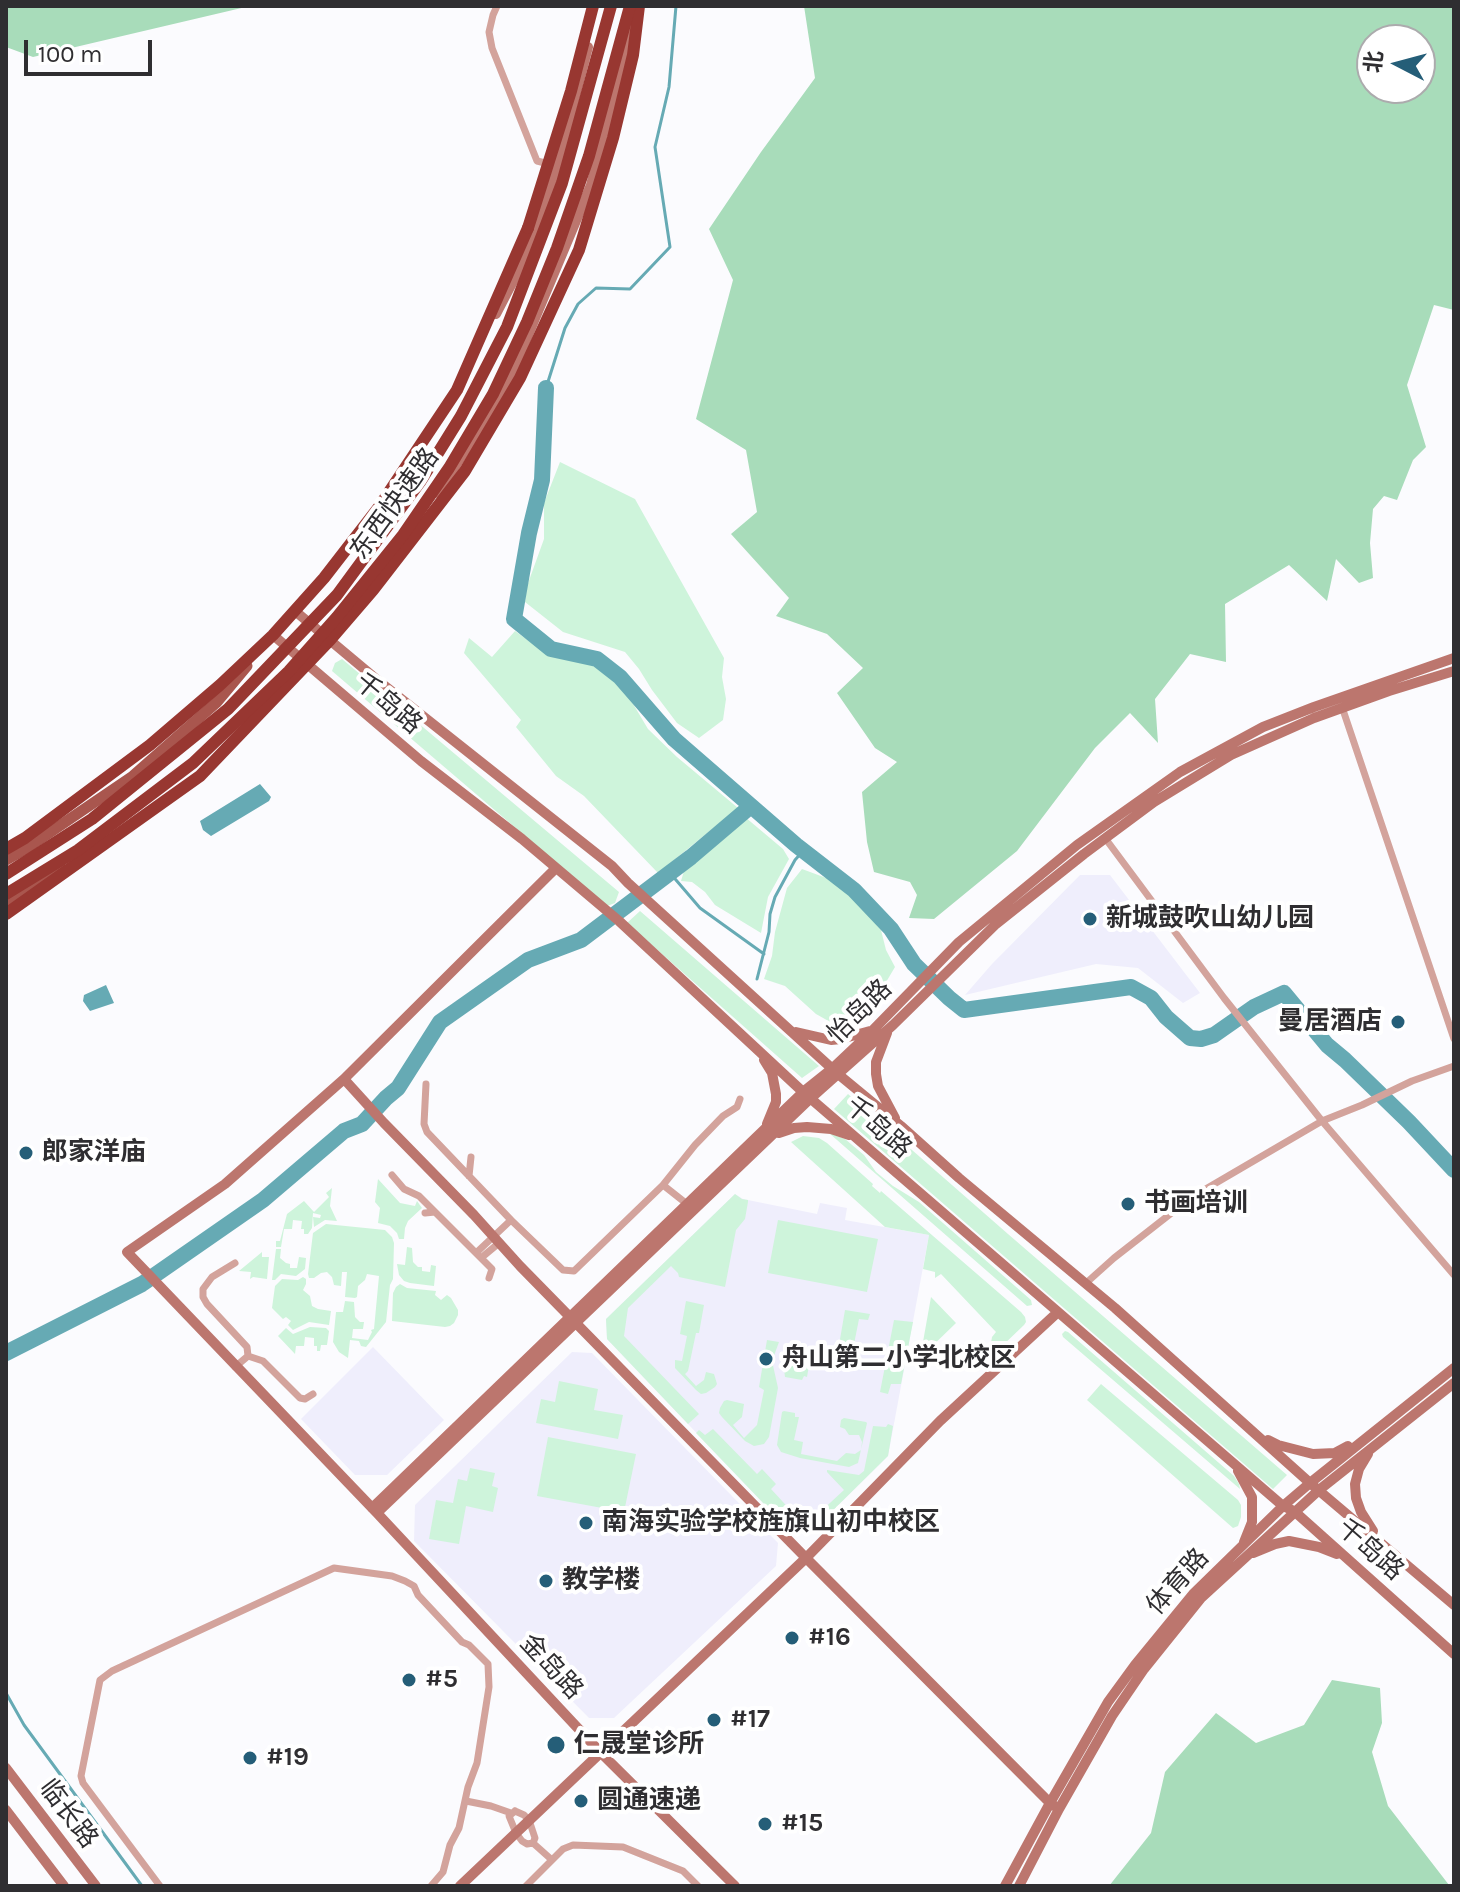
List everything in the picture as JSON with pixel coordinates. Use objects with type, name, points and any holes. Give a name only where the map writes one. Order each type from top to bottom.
[{"type":"highway","points":[[6,849],[150,745],[220,685],[295,611],[379,507],[457,390],[528,228],[596,6]]},
{"type":"highway","name":"东西快速路","points":[[6,874],[92,819],[228,709],[337,595],[420,482],[461,416],[512,315],[562,183],[611,6]]},
{"type":"highway","name":"东西快速路","points":[[6,894],[78,850],[193,763],[289,671],[403,535],[449,468],[493,394],[527,322],[589,156],[630,6]]},
{"type":"highway","points":[[6,914],[200,776],[330,640],[465,471],[520,378],[579,250],[613,138],[633,55],[638,6]]},
{"type":"main road","points":[[6,860],[133,776],[217,702],[273,635]]},
{"type":"main road","points":[[6,901],[34,885],[198,765],[308,664]]},
{"type":"street","points":[[497,6],[489,32],[492,48],[537,161],[594,175]]},
{"type":"street","points":[[457,390],[522,264],[557,166],[576,101],[596,6]]},
{"type":"street","points":[[330,640],[449,478],[507,385],[594,175],[638,6]]},
{"type":"street","name":"千岛路","points":[[295,611],[612,866],[836,1071],[1115,1308],[1314,1487],[1454,1605]]},
{"type":"street","name":"千岛路","points":[[273,635],[421,761],[522,839],[619,921],[807,1095],[1454,1654]]},
{"type":"street","name":"怡岛路","points":[[836,1071],[875,1028],[915,996],[959,942],[1065,854],[1180,772],[1263,727],[1325,702],[1454,658]]},
{"type":"street","points":[[901,1126],[882,1094],[876,1074],[876,1062],[885,1037],[915,996],[949,970],[996,924],[1154,802],[1231,755],[1342,707],[1454,671]]},
{"type":"street","points":[[1342,707],[1454,1039]]},
{"type":"street","points":[[1105,838],[1224,998],[1322,1121],[1454,1275]]},
{"type":"street","points":[[555,869],[344,1079],[806,1558],[1054,1806]]},
{"type":"street","points":[[375,1511],[807,1095],[893,1025]]},
{"type":"street","points":[[792,1031],[831,1040],[852,1037],[875,1028]]},
{"type":"street","points":[[756,1048],[772,1073],[776,1094],[768,1133]]},
{"type":"street","points":[[1085,1284],[1192,1197],[1322,1121],[1454,1066]]},
{"type":"street","name":"金岛路","points":[[344,1079],[225,1184],[127,1252],[602,1754],[735,1886]]},
{"type":"street","points":[[426,1084],[424,1124],[427,1132],[563,1270],[574,1271],[663,1185],[695,1145],[723,1116],[737,1107],[740,1099]]},
{"type":"street","points":[[573,1319],[687,1204],[768,1133],[807,1127],[831,1129],[856,1137]]},
{"type":"street","points":[[469,1176],[471,1157]]},
{"type":"street","points":[[392,1175],[404,1189],[419,1196],[479,1255],[492,1269],[489,1278]]},
{"type":"street","points":[[663,1185],[687,1204]]},
{"type":"street","points":[[425,1213],[435,1212]]},
{"type":"street","points":[[479,1255],[496,1240],[511,1220]]},
{"type":"street","points":[[235,1263],[212,1277],[203,1289],[203,1297],[247,1347],[248,1356]]},
{"type":"street","points":[[460,1886],[602,1754],[806,1558],[940,1421],[1058,1312]]},
{"type":"street","points":[[235,1367],[248,1356]]},
{"type":"street","points":[[248,1356],[263,1361],[300,1398],[305,1399],[313,1394]]},
{"type":"street","name":"体育路","points":[[1019,1886],[1054,1806],[1108,1702],[1194,1593],[1386,1421],[1454,1368]]},
{"type":"street","name":"体育路","points":[[1314,1487],[1371,1448],[1454,1383]]},
{"type":"street","points":[[1251,1430],[1278,1445],[1325,1455],[1335,1453],[1386,1421]]},
{"type":"street","points":[[1371,1448],[1359,1469],[1355,1484],[1356,1498],[1383,1545]]},
{"type":"street","points":[[1233,1463],[1252,1497],[1252,1522],[1246,1549],[1289,1541],[1319,1547],[1343,1557]]},
{"type":"street","points":[[160,1886],[83,1783],[81,1776],[100,1680],[112,1671],[334,1568],[392,1576],[414,1586],[418,1595],[449,1629],[488,1664],[489,1687],[477,1763],[443,1872],[431,1886]]},
{"type":"street","name":"临长路","points":[[6,1768],[96,1886]]},
{"type":"street","points":[[466,1801],[519,1813],[529,1820],[535,1838],[533,1843]]},
{"type":"street","name":"体育路","points":[[1005,1886],[1054,1806]]},
{"type":"street","name":"临长路","points":[[6,1810],[64,1886]]},
{"type":"street","points":[[511,1813],[509,1816],[516,1833],[527,1844],[533,1843]]},
{"type":"street","points":[[533,1843],[552,1860]]},
{"type":"street","points":[[526,1886],[563,1849],[573,1845],[623,1847],[683,1871],[698,1886]]},
{"type":"shaded area","name":"新城鼓吹山幼儿园","points":[[1080,875],[1110,875],[1200,993],[1183,1003],[1138,968],[1096,964],[965,995]]},
{"type":"shaded area","name":"舟山第二小学北校区","points":[[735,1194],[743,1199],[817,1214],[820,1203],[847,1208],[845,1220],[929,1235],[888,1456],[811,1532],[788,1529],[607,1339],[606,1319]]},
{"type":"shaded area","points":[[373,1347],[444,1420],[387,1475],[355,1475],[301,1419]]},
{"type":"shaded area","name":"南海实验学校旌旗山初中校区","points":[[572,1352],[592,1353],[778,1543],[776,1566],[614,1718],[589,1718],[414,1541],[415,1505]]},
{"type":"green space","points":[[6,6],[250,6],[33,57],[6,47]]},
{"type":"green space","points":[[804,6],[1454,6],[1454,310],[1434,305],[1407,385],[1426,447],[1413,460],[1397,500],[1384,496],[1373,509],[1370,543],[1373,578],[1359,583],[1336,559],[1327,601],[1289,565],[1225,604],[1226,662],[1190,654],[1155,699],[1158,743],[1130,713],[1095,748],[1017,851],[934,919],[909,918],[917,895],[910,882],[874,872],[867,842],[862,792],[897,762],[875,748],[837,693],[863,668],[827,634],[776,616],[789,598],[731,534],[757,512],[746,450],[696,419],[733,280],[709,229],[815,78]]},
{"type":"green space","points":[[560,462],[635,499],[724,658],[722,677],[726,699],[723,720],[699,738],[677,723],[625,652],[563,632],[525,602],[527,586],[544,539],[544,503]]},
{"type":"green space","points":[[515,631],[546,653],[593,662],[626,692],[648,729],[738,808],[658,873],[584,796],[556,776],[516,727],[521,720],[464,653],[469,638],[492,657]]},
{"type":"green space","points":[[342,659],[619,892],[615,903],[607,906],[332,671],[335,663]]},
{"type":"green space","points":[[745,817],[783,849],[789,859],[768,897],[761,933],[715,905],[692,882],[681,881],[690,864]]},
{"type":"green space","points":[[802,869],[837,882],[863,906],[881,930],[886,950],[895,967],[876,999],[855,1019],[832,1023],[816,1014],[785,986],[764,979],[787,888]]},
{"type":"green space","points":[[640,911],[819,1066],[802,1078],[627,923]]},
{"type":"green space","points":[[848,1094],[1287,1475],[1273,1489],[834,1109]]},
{"type":"green space","points":[[829,1133],[845,1139],[864,1155],[876,1172],[919,1202],[1031,1300],[1032,1305],[1027,1306]]},
{"type":"green space","points":[[803,1136],[819,1138],[827,1143],[880,1193],[1021,1312],[1025,1317],[1024,1325],[999,1349],[991,1343],[996,1332],[941,1274],[935,1278],[935,1272],[923,1269],[929,1235],[885,1227],[791,1142]]},
{"type":"green space","points":[[378,1179],[400,1203],[415,1206],[417,1201],[422,1208],[408,1221],[404,1239],[399,1239],[390,1226],[378,1223],[380,1208],[375,1202]]},
{"type":"green space","points":[[332,1188],[330,1206],[337,1221],[325,1220],[314,1227],[313,1217],[320,1218],[321,1215],[313,1213],[312,1228],[304,1234],[302,1221],[293,1220],[292,1229],[284,1229],[281,1247],[276,1247],[287,1214],[304,1201],[314,1212],[329,1197],[326,1193]]},
{"type":"green space","points":[[735,1194],[748,1202],[745,1219],[736,1230],[725,1287],[679,1277],[671,1266],[628,1308],[624,1336],[699,1414],[688,1424],[607,1339],[606,1319]]},
{"type":"green space","points":[[778,1220],[878,1239],[867,1292],[768,1273]]},
{"type":"green space","points":[[326,1224],[385,1230],[394,1243],[393,1279],[386,1322],[366,1347],[361,1346],[359,1341],[350,1340],[348,1358],[339,1352],[333,1342],[336,1312],[343,1312],[345,1301],[354,1302],[355,1317],[364,1322],[363,1329],[353,1329],[352,1338],[368,1340],[374,1329],[379,1276],[367,1274],[358,1286],[355,1298],[345,1297],[347,1272],[342,1272],[341,1286],[334,1285],[327,1272],[309,1278],[313,1233]]},
{"type":"green space","points":[[407,1247],[412,1248],[413,1262],[422,1267],[422,1271],[430,1272],[431,1265],[436,1266],[434,1286],[410,1283],[399,1275],[397,1264],[405,1265]]},
{"type":"green space","points":[[276,1249],[281,1249],[280,1258],[290,1264],[290,1268],[297,1268],[299,1257],[306,1258],[305,1269],[296,1276],[281,1274],[272,1280]]},
{"type":"green space","points":[[262,1252],[262,1257],[269,1257],[267,1279],[250,1279],[251,1272],[239,1271]]},
{"type":"green space","points":[[303,1277],[306,1284],[303,1290],[310,1296],[312,1306],[331,1311],[329,1325],[309,1322],[293,1330],[288,1325],[291,1321],[286,1317],[283,1319],[272,1308],[275,1286],[282,1279],[298,1280]]},
{"type":"green space","points":[[400,1284],[407,1288],[436,1291],[435,1295],[441,1300],[447,1295],[458,1310],[454,1323],[445,1327],[392,1321],[393,1293]]},
{"type":"green space","points":[[931,1297],[956,1323],[923,1355],[921,1353]]},
{"type":"green space","points":[[686,1301],[704,1305],[699,1333],[696,1333],[685,1374],[696,1386],[704,1380],[706,1372],[714,1374],[717,1384],[701,1394],[675,1368],[675,1360],[682,1361],[687,1336],[680,1334]]},
{"type":"green space","points":[[845,1310],[870,1314],[868,1320],[859,1319],[852,1354],[838,1351]]},
{"type":"green space","points":[[894,1320],[913,1322],[901,1384],[891,1384],[888,1394],[880,1392]]},
{"type":"green space","points":[[310,1327],[329,1331],[327,1345],[321,1345],[320,1351],[314,1346],[314,1338],[305,1337],[304,1346],[296,1346],[295,1354],[278,1336],[286,1328],[293,1334]]},
{"type":"green space","points":[[1065,1331],[1234,1476],[1240,1489],[1063,1337]]},
{"type":"green space","points":[[767,1340],[779,1342],[772,1361],[778,1388],[769,1437],[764,1444],[754,1446],[745,1441],[719,1413],[724,1401],[744,1404],[742,1417],[733,1425],[744,1438],[757,1425],[764,1390],[759,1387]]},
{"type":"green space","points":[[804,1347],[812,1348],[807,1377],[804,1376],[802,1380],[785,1377],[784,1369]]},
{"type":"green space","points":[[559,1381],[598,1389],[594,1410],[623,1415],[618,1439],[536,1423],[541,1399],[555,1402]]},
{"type":"green space","points":[[1101,1384],[1238,1500],[1241,1517],[1238,1526],[1233,1528],[1087,1400]]},
{"type":"green space","points":[[784,1411],[799,1417],[794,1440],[803,1442],[801,1454],[837,1461],[846,1453],[855,1454],[861,1450],[858,1463],[849,1467],[781,1452],[777,1445]]},
{"type":"green space","points":[[844,1418],[867,1423],[861,1449],[859,1435],[849,1435],[840,1427]]},
{"type":"green space","points":[[888,1424],[893,1426],[888,1456],[811,1532],[788,1529],[696,1433],[699,1430],[705,1435],[713,1429],[757,1474],[762,1469],[776,1484],[771,1489],[795,1515],[818,1514],[844,1490],[827,1470],[859,1475],[864,1471],[873,1426],[886,1427]]},
{"type":"green space","points":[[548,1437],[636,1454],[624,1512],[537,1496]]},
{"type":"green space","points":[[470,1468],[495,1473],[492,1486],[498,1488],[493,1512],[466,1506],[459,1544],[429,1539],[436,1500],[453,1503],[458,1479],[467,1481]]},
{"type":"green space","points":[[1332,1680],[1380,1688],[1382,1723],[1372,1752],[1388,1806],[1449,1885],[1454,1883],[1454,1886],[1109,1886],[1151,1833],[1165,1772],[1216,1713],[1256,1743],[1304,1725]]},
{"type":"water","points":[[260,784],[271,797],[269,801],[211,836],[203,830],[200,821]]},
{"type":"water","points":[[106,985],[114,1003],[90,1011],[83,1001],[84,995]]},
{"type":"waterway","points":[[546,388],[565,328],[578,304],[596,288],[630,289],[670,247],[655,147],[669,87],[676,6]]},
{"type":"waterway","points":[[546,388],[542,480],[514,619],[551,649],[597,659],[620,677],[674,739],[796,845],[854,890],[891,929],[914,964],[949,998],[964,1010],[1131,987],[1151,998],[1166,1017],[1190,1038],[1201,1039],[1214,1035],[1254,1007],[1284,993],[1327,1045],[1409,1122],[1454,1170]]},
{"type":"waterway","points":[[6,1353],[142,1284],[263,1200],[344,1131],[362,1124],[398,1088],[440,1022],[528,960],[581,940],[691,857],[751,806]]},
{"type":"waterway","points":[[757,979],[775,897],[803,851]]},
{"type":"waterway","points":[[670,873],[700,908],[764,954]]},
{"type":"waterway","points":[[6,1693],[24,1725],[142,1886]]},
{"type":"place","name":"新城鼓吹山幼儿园","points":[[1090,919]]},
{"type":"place","name":"曼居酒店","points":[[1398,1022]]},
{"type":"place","name":"郎家洋庙","points":[[26,1153]]},
{"type":"place","name":"书画培训","points":[[1128,1204]]},
{"type":"place","name":"舟山第二小学北校区","points":[[766,1359]]},
{"type":"place","name":"南海实验学校旌旗山初中校区","points":[[586,1523]]},
{"type":"place","name":"教学楼","points":[[546,1581]]},
{"type":"place","name":"#16","points":[[792,1638]]},
{"type":"place","name":"#5","points":[[409,1680]]},
{"type":"place","name":"#17","points":[[714,1720]]},
{"type":"place","name":"仁晟堂诊所","points":[[556,1745]]},
{"type":"place","name":"#19","points":[[250,1758]]},
{"type":"place","name":"圆通速递","points":[[581,1801]]},
{"type":"place","name":"#15","points":[[765,1824]]}]
